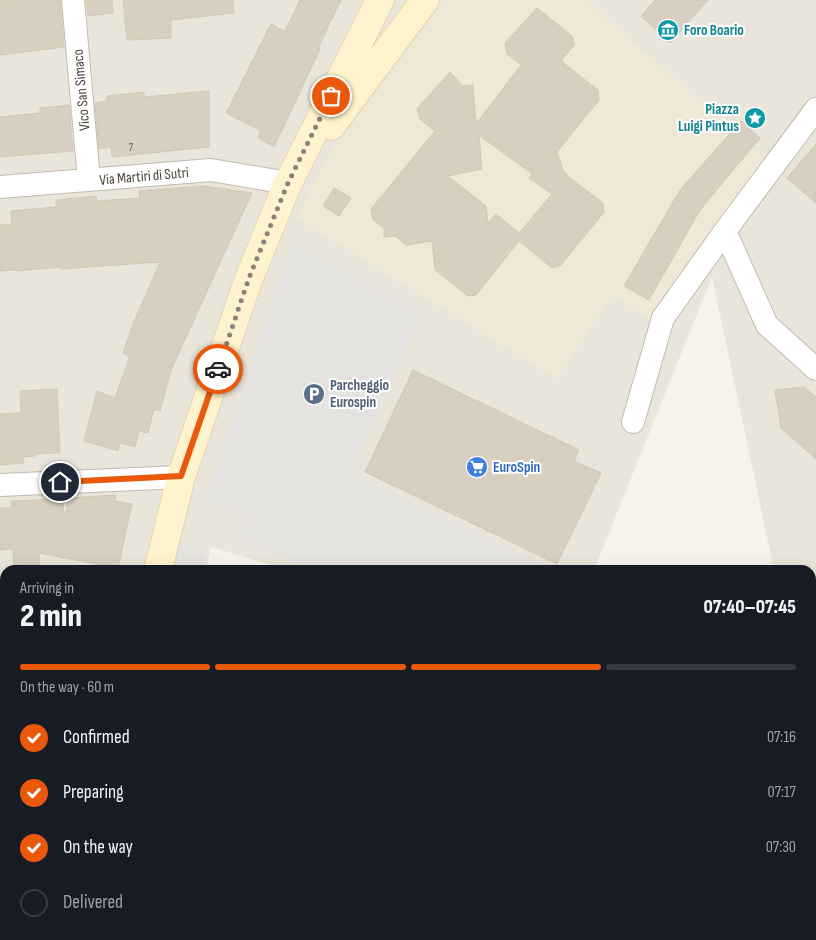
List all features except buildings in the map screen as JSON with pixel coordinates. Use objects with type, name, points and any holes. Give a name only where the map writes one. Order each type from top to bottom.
[{"type":"main road","points":[[159,565],[181,476],[249,278],[288,183],[380,0]]},
{"type":"main road","points":[[288,183],[425,0]]},
{"type":"street","name":"Vico San Simaco","points":[[73,0],[89,180]]},
{"type":"street","points":[[633,422],[663,318],[725,230],[815,112]]},
{"type":"street","name":"Via Martiri di Sutri","points":[[0,188],[211,170],[288,183]]},
{"type":"street","points":[[725,230],[767,325],[816,369]]},
{"type":"street","points":[[0,485],[181,476]]},
{"type":"shaded area","points":[[0,0],[816,0],[816,565],[773,565],[712,277],[596,565],[271,565],[211,547],[207,565],[0,565]]},
{"type":"shaded area","points":[[444,0],[586,0],[764,158],[652,321],[612,295],[557,379],[296,218],[335,145]]},
{"type":"shaded area","name":"Parcheggio Eurospin","points":[[293,242],[421,315],[349,473],[545,565],[306,565],[238,539],[247,517],[207,500]]},
{"type":"shaded area","points":[[178,542],[206,549],[202,565],[172,565]]},
{"type":"way so far","points":[[218,369],[249,278],[288,183],[331,96]]},
{"type":"place","name":"Foro Boario","points":[[668,30]]},
{"type":"place","name":"Piazza Luigi Pintus","points":[[755,118]]},
{"type":"place","name":"Parcheggio Eurospin","points":[[314,394]]},
{"type":"place","name":"EuroSpin","points":[[477,467]]},
{"type":"route","points":[[60,482],[181,476],[218,369]]}]
